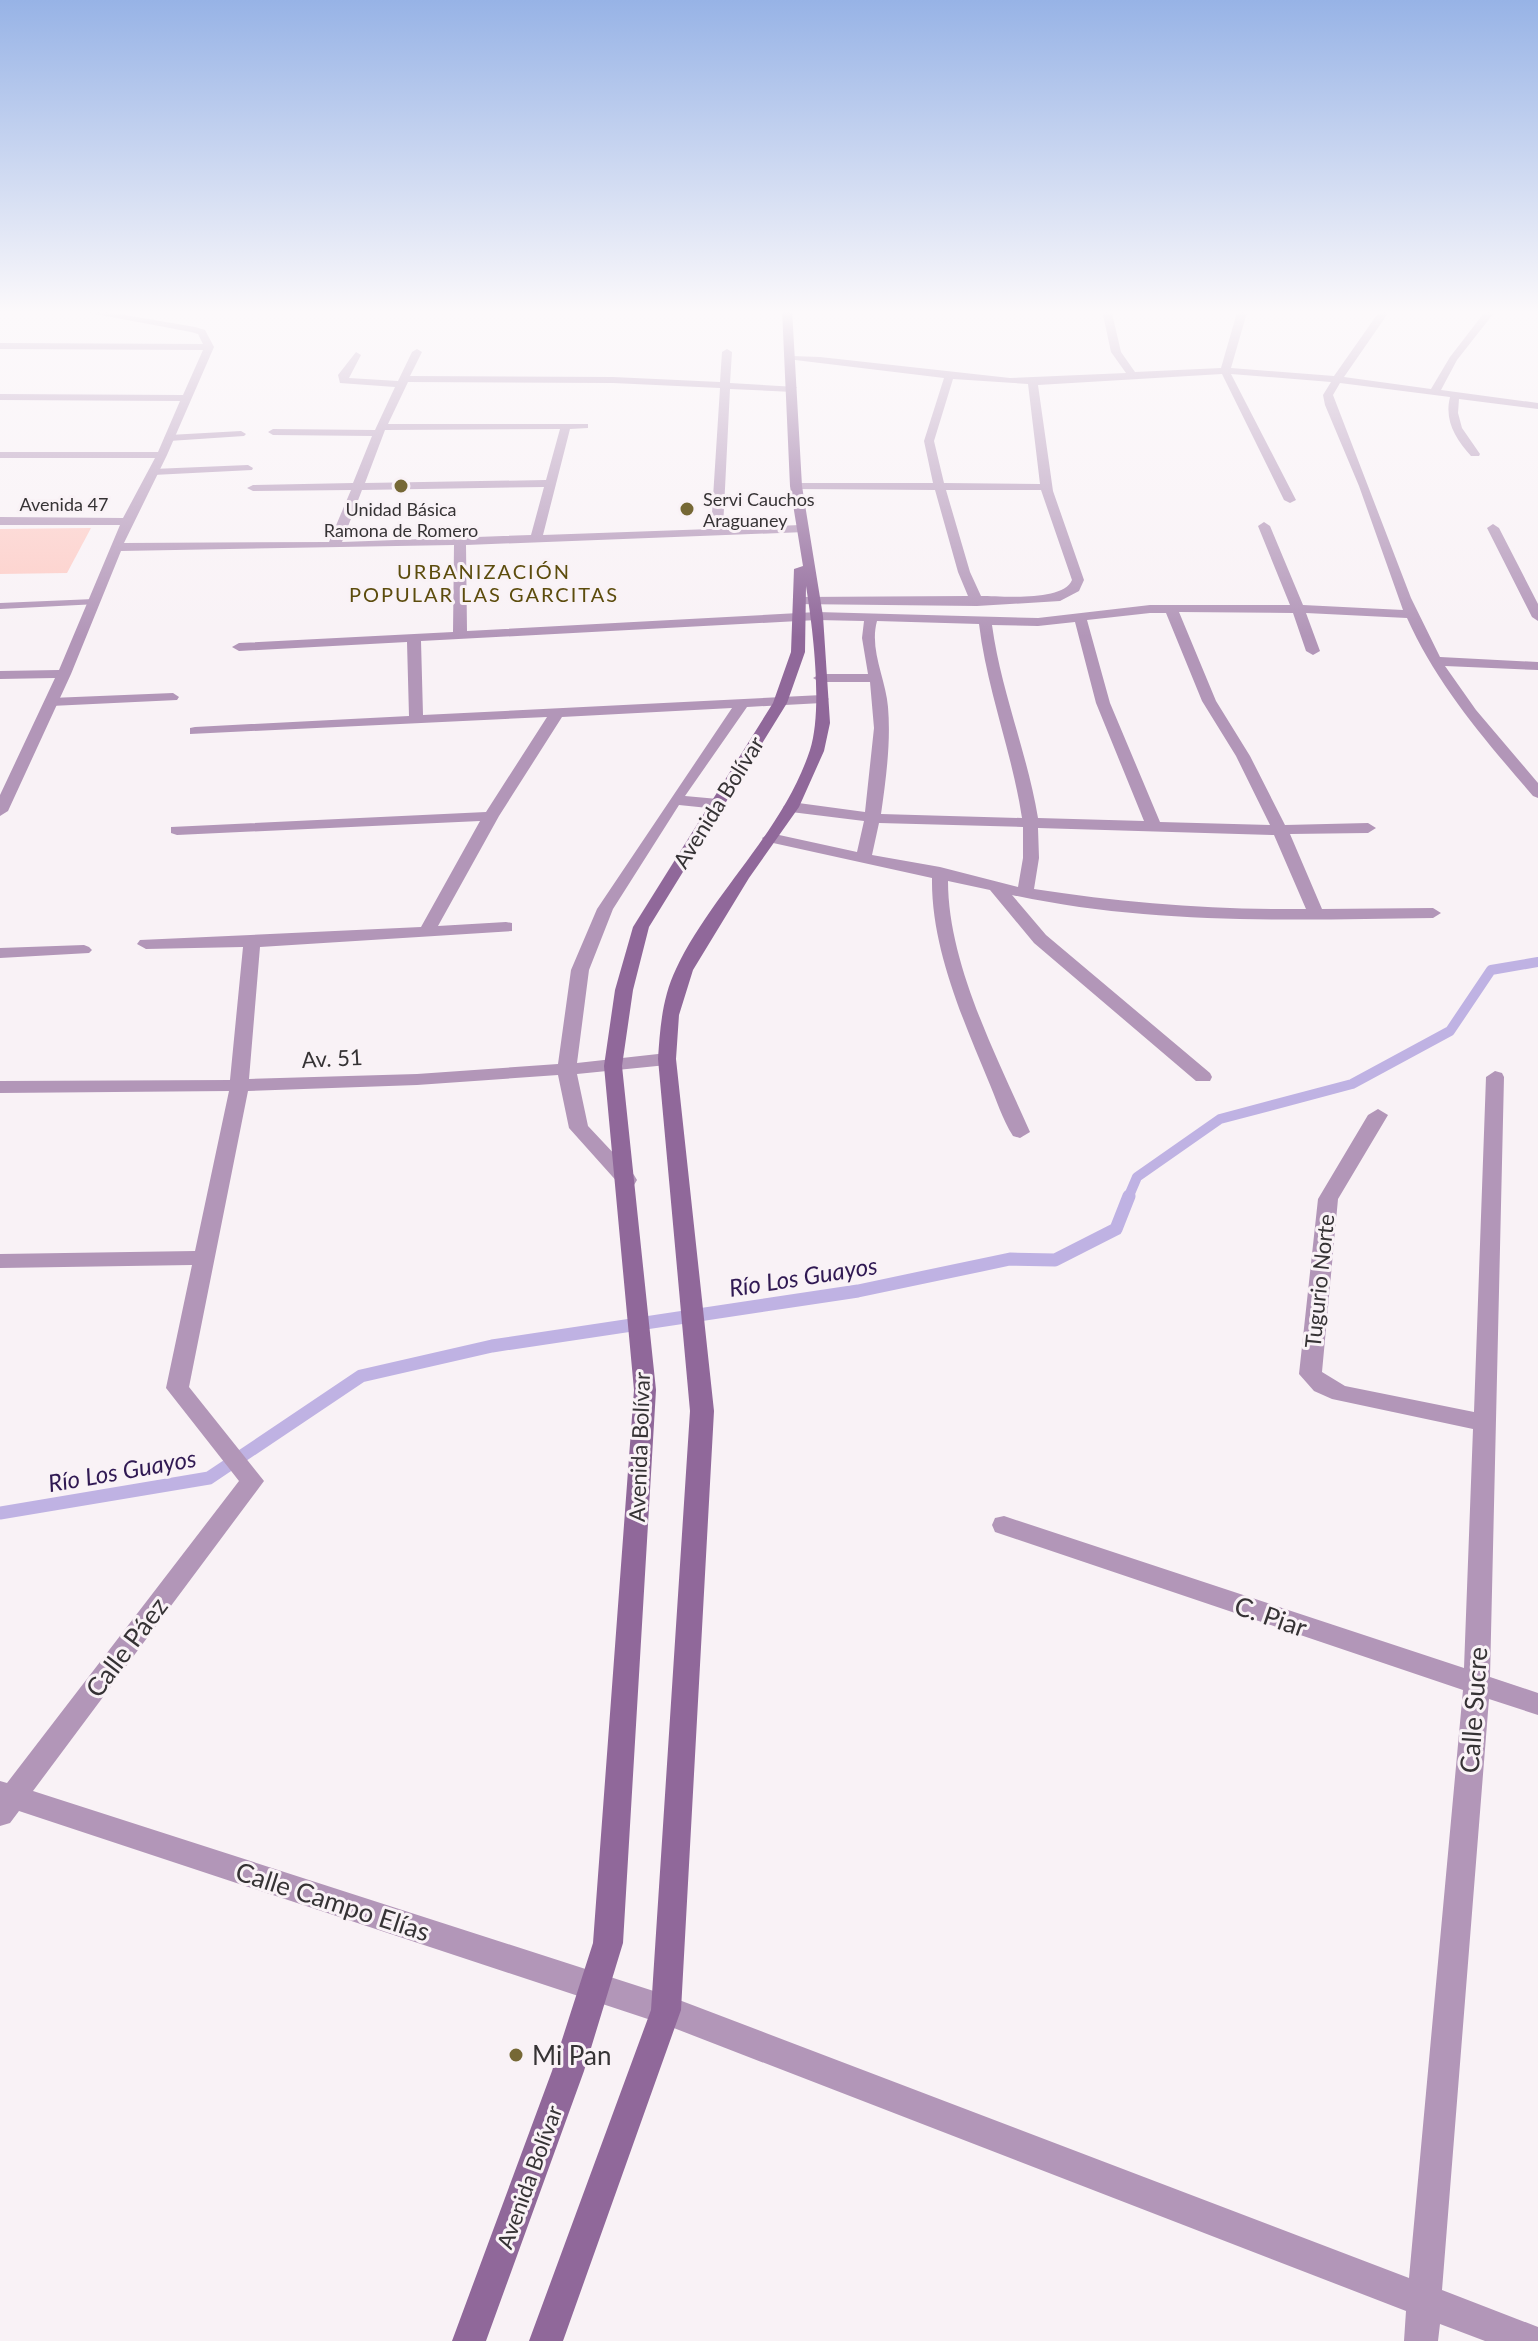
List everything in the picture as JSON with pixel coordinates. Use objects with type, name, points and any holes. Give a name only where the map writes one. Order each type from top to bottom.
[{"type":"main road","name":"Avenida Bolívar","points":[[546,2341],[666,2010],[702,1411],[678,1199],[667,1059],[670,1015],[684,970],[791,807],[817,751],[823,723],[820,678],[807,609],[796,486],[794,418]]},
{"type":"main road","name":"Avenida Bolívar","points":[[469,2341],[568,2071],[608,1943],[645,1390],[627,1180],[613,1066],[624,990],[641,927],[780,703],[798,652],[807,609]]},
{"type":"street","points":[[0,811],[64,674],[127,522],[178,418]]},
{"type":"street","points":[[334,546],[385,418]]},
{"type":"street","points":[[717,531],[724,418]]},
{"type":"street","points":[[936,418],[929,441],[939,487],[964,572],[977,602]]},
{"type":"street","points":[[239,647],[460,635],[807,609],[1060,597],[1075,588],[1078,580],[1047,487],[1038,418]]},
{"type":"street","points":[[1249,418],[1290,500]]},
{"type":"street","points":[[1336,418],[1344,432],[1386,552],[1435,661],[1480,724],[1538,793]]},
{"type":"street","points":[[1454,418],[1455,428],[1475,454]]},
{"type":"street","points":[[536,538],[566,426]]},
{"type":"street","points":[[273,432],[584,426]]},
{"type":"street","points":[[0,455],[162,455]]},
{"type":"street","points":[[253,488],[552,483]]},
{"type":"street","points":[[796,486],[1047,487]]},
{"type":"street","name":"Avenida 47","points":[[0,521],[127,522]]},
{"type":"street","points":[[1264,526],[1285,572],[1295,609],[1313,651]]},
{"type":"street","points":[[1493,528],[1538,617]]},
{"type":"street","points":[[117,547],[460,543],[801,529]]},
{"type":"street","points":[[460,543],[460,635]]},
{"type":"street","points":[[807,609],[872,617],[1038,622],[1171,608],[1413,614]]},
{"type":"street","points":[[1171,608],[1217,717],[1243,756],[1280,830],[1316,914]]},
{"type":"street","points":[[864,856],[873,818],[881,705],[869,629],[872,617]]},
{"type":"street","points":[[1080,617],[1103,703],[1154,826]]},
{"type":"street","points":[[985,620],[994,674],[1015,741],[1033,844],[1025,893]]},
{"type":"street","points":[[414,638],[416,719]]},
{"type":"street","points":[[1435,661],[1538,666]]},
{"type":"street","points":[[0,675],[64,674]]},
{"type":"street","points":[[820,678],[876,678]]},
{"type":"street","points":[[195,731],[822,699]]},
{"type":"street","points":[[627,1180],[579,1128],[567,1069],[580,970],[605,909],[741,705]]},
{"type":"street","points":[[428,929],[491,816],[557,713]]},
{"type":"street","points":[[675,800],[718,804]]},
{"type":"street","points":[[791,807],[873,818],[1280,830],[1368,828]]},
{"type":"street","points":[[177,830],[491,816]]},
{"type":"street","points":[[770,838],[940,872],[1025,893],[1123,908],[1316,914],[1433,913]]},
{"type":"street","points":[[940,872],[937,893],[965,994],[1020,1132]]},
{"type":"street","points":[[996,887],[1040,939],[1203,1077]]},
{"type":"street","points":[[146,944],[252,942],[428,929],[506,927]]},
{"type":"street","points":[[0,1261],[204,1258],[239,1087],[252,942]]},
{"type":"street","name":"Av. 51","points":[[0,1087],[239,1087],[613,1066],[667,1059]]},
{"type":"street","name":"Calle Sucre","points":[[1421,2341],[1477,1686],[1495,1077]]},
{"type":"street","name":"Tugurio Norte","points":[[1378,1115],[1328,1199],[1310,1374],[1322,1385],[1340,1393],[1485,1423]]},
{"type":"street","name":"Calle Páez","points":[[4,1801],[252,1481],[177,1388],[204,1258]]},
{"type":"street","name":"C. Piar","points":[[1004,1525],[1538,1704]]},
{"type":"street","name":"Calle Campo Elías","points":[[4,1801],[666,2010],[1530,2341]]},
{"type":"lane","points":[[169,438],[241,434]]},
{"type":"lane","points":[[153,472],[248,468]]},
{"type":"lane","points":[[0,606],[94,602]]},
{"type":"lane","points":[[51,702],[173,697]]},
{"type":"lane","points":[[0,953],[84,950]]},
{"type":"shaded area","points":[[91,528],[67,573],[0,574],[0,529]]},
{"type":"waterway","name":"Río Los Guayos","points":[[1128,1198],[1137,1177],[1220,1119],[1352,1084],[1450,1031],[1491,970],[1538,962]]},
{"type":"waterway","name":"Río Los Guayos","points":[[0,1513],[209,1478],[361,1376],[492,1346],[858,1291],[1010,1259],[1055,1260],[1116,1229],[1129,1196]]},
{"type":"place","name":"Unidad Básica Ramona de Romero","points":[[401,486]]},
{"type":"place","name":"Servi Cauchos Araguaney","points":[[687,509]]},
{"type":"place","name":"Mi Pan","points":[[516,2055]]},
{"type":"district","name":"URBANIZACIÓN POPULAR LAS GARCITAS","points":[[484,582]]}]
